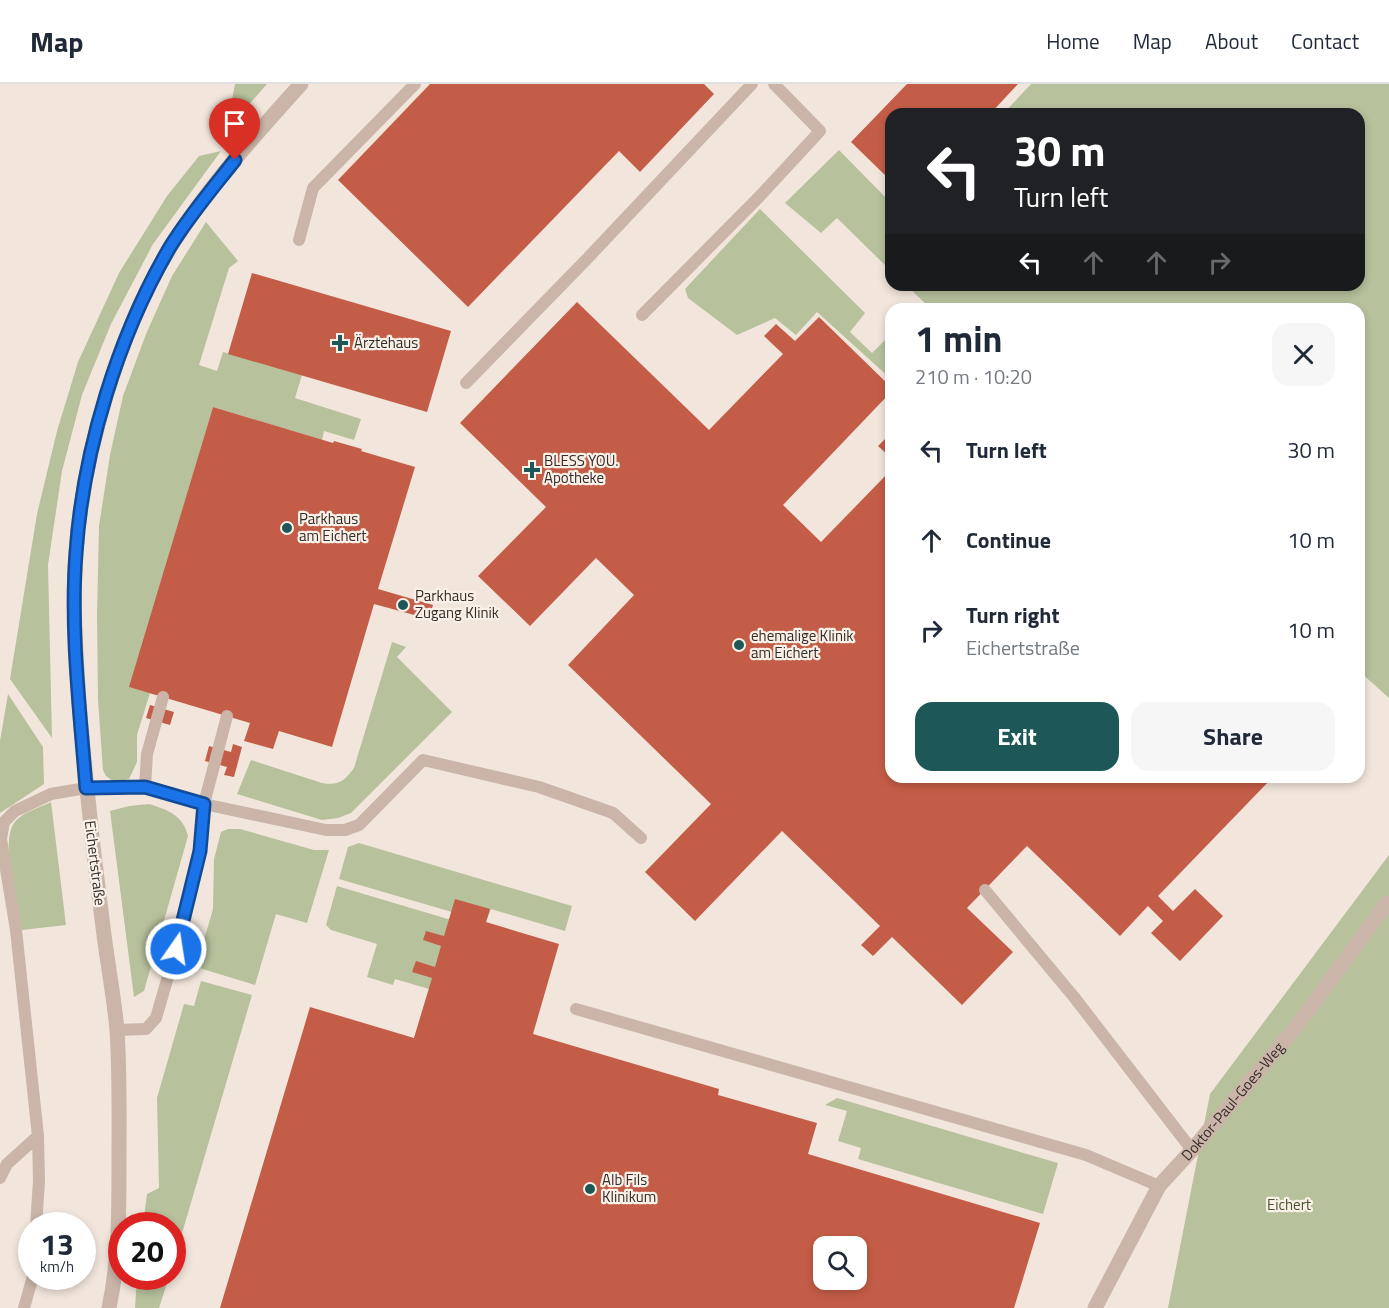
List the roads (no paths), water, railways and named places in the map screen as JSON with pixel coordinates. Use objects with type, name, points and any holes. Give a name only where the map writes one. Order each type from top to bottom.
[{"type":"street","name":"Eichertstraße","points":[[109,1308],[119,1232],[117,1030],[86,788],[74,629],[76,552],[87,468],[102,409],[127,337],[144,296],[171,247],[198,206],[247,145],[301,84]]},
{"type":"street","name":"Doktor-Paul-Goes-Weg","points":[[1095,1308],[1159,1186],[1296,1027],[1387,903]]},
{"type":"lane","points":[[299,240],[313,188],[416,84]]},
{"type":"lane","points":[[466,382],[585,261],[752,84]]},
{"type":"lane","points":[[642,315],[759,196],[820,130],[774,84]]},
{"type":"lane","points":[[145,787],[147,754],[163,697]]},
{"type":"lane","points":[[117,1030],[146,1029],[156,1018],[200,851],[204,804],[227,716]]},
{"type":"lane","points":[[37,1212],[38,1136],[16,930],[1,839],[4,822],[15,812],[51,794],[86,788],[145,787],[204,804],[326,830],[345,830],[359,825],[423,760],[539,787],[613,813],[641,838]]},
{"type":"lane","points":[[985,890],[1074,997],[1192,1150]]},
{"type":"lane","points":[[576,1009],[1086,1155],[1159,1186]]},
{"type":"lane","points":[[0,1178],[7,1164],[38,1136]]},
{"type":"lane","points":[[24,1308],[29,1290]]},
{"type":"place","name":"Ärztehaus","points":[[340,343]]},
{"type":"place","name":"BLESS YOU. Apotheke","points":[[532,470]]},
{"type":"place","name":"Parkhaus am Eichert","points":[[287,528]]},
{"type":"place","name":"Parkhaus Zugang Klinik","points":[[403,605]]},
{"type":"place","name":"ehemalige Klinik am Eichert","points":[[739,645]]},
{"type":"place","name":"Alb Fils Klinikum","points":[[590,1189]]},
{"type":"park label","name":"Eichert","points":[[1289,1205]]}]
